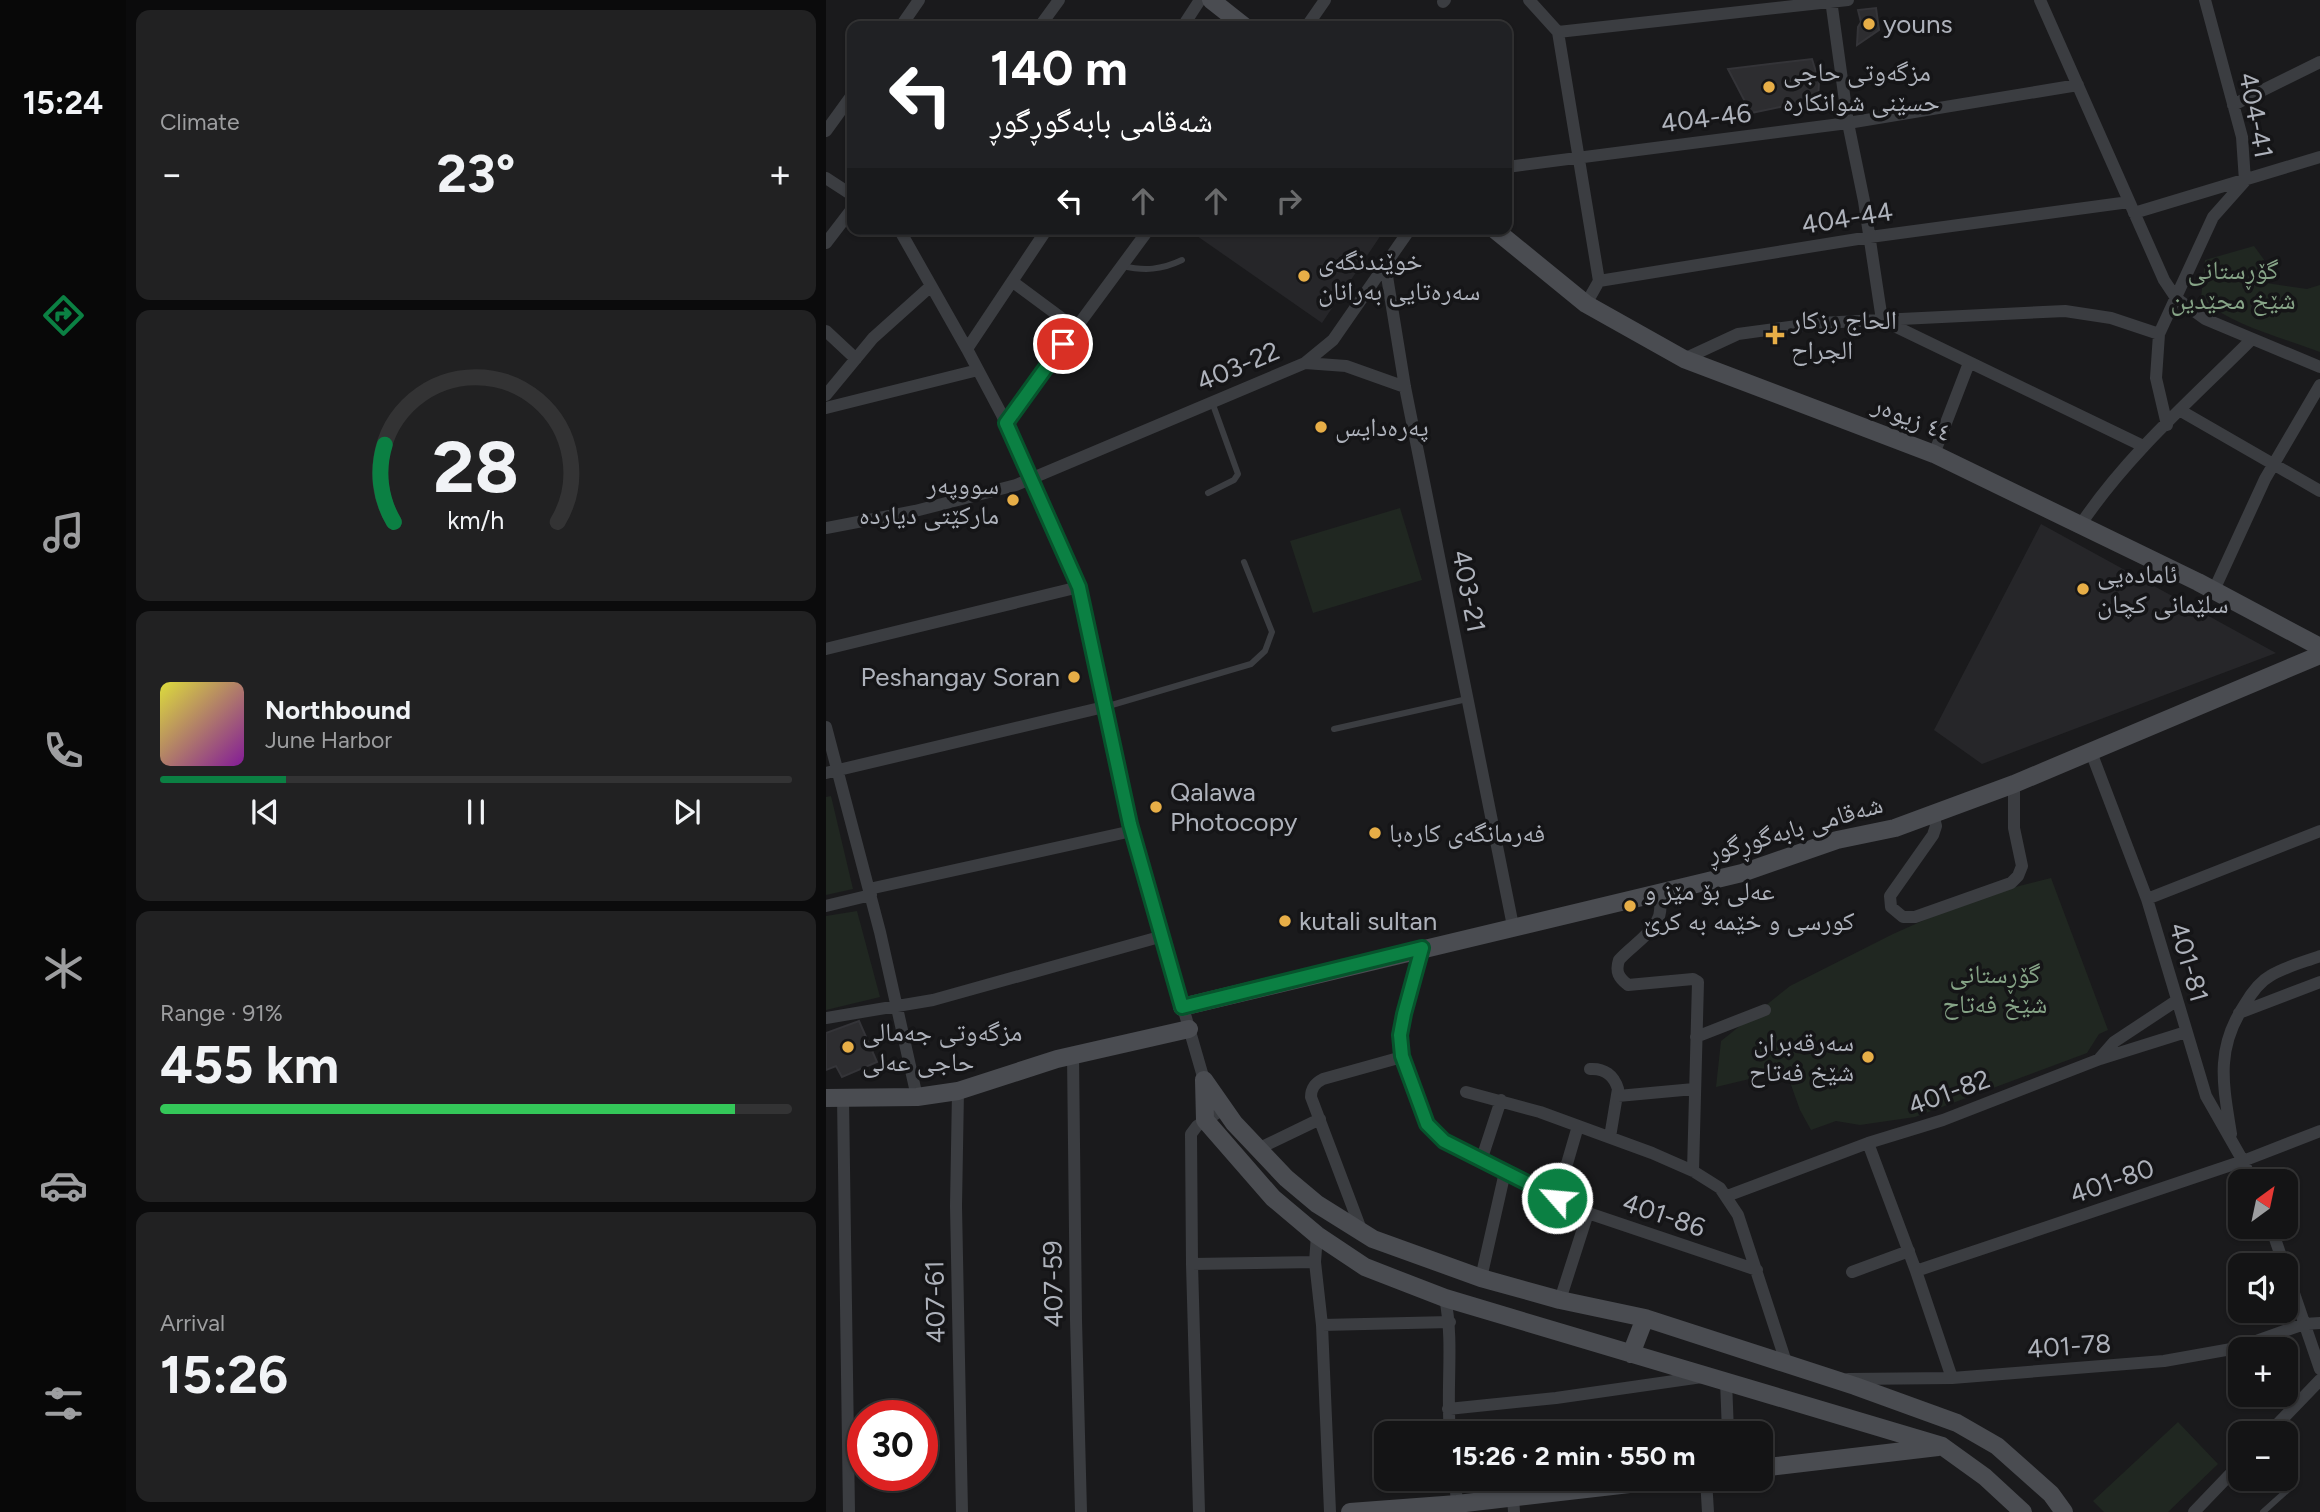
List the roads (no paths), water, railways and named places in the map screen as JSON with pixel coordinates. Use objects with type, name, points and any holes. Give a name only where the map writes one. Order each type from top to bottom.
[{"type":"street","points":[[904,21],[919,0]]},
{"type":"street","points":[[1044,21],[1059,0]]},
{"type":"street","points":[[1186,21],[1200,0]]},
{"type":"street","points":[[1211,0],[1238,21]]},
{"type":"street","points":[[1310,21],[1325,0]]},
{"type":"street","points":[[1529,0],[1558,32],[1599,281],[1586,304]]},
{"type":"street","points":[[1558,32],[1848,0]]},
{"type":"street","points":[[2040,0],[2164,280],[2176,298],[2204,319],[2320,367]]},
{"type":"street","name":"404-41","points":[[2167,425],[2156,378],[2159,334],[2213,217],[2245,181],[2242,137],[2205,0]]},
{"type":"street","points":[[1831,1],[1848,122],[1870,237],[1882,320]]},
{"type":"street","points":[[2234,105],[2320,62]]},
{"type":"street","name":"404-46","points":[[1512,166],[1848,122],[2078,86]]},
{"type":"street","points":[[826,131],[847,102]]},
{"type":"street","name":"404-44","points":[[1599,281],[1870,237],[2132,207],[2317,161]]},
{"type":"street","points":[[826,178],[847,192]]},
{"type":"street","points":[[826,243],[847,216]]},
{"type":"street","points":[[902,235],[1006,423],[1079,587],[1132,831],[1204,1080],[1205,1120],[1273,1198],[1317,1235],[1365,1267],[1445,1298],[1942,1446],[1984,1477],[2023,1512]]},
{"type":"street","points":[[967,349],[1043,235]]},
{"type":"street","points":[[1006,423],[1145,235]]},
{"type":"street","name":"403-22","points":[[826,528],[915,511],[1016,485],[1305,363],[1333,340],[1405,235]]},
{"type":"street","name":"٤٤ زیوەر","points":[[1501,235],[1586,304],[1684,359],[1934,454],[2214,590],[2320,647]]},
{"type":"street","name":"403-21","points":[[1385,264],[1405,387],[1513,926]]},
{"type":"street","points":[[1013,282],[1075,328]]},
{"type":"street","points":[[826,395],[873,338],[931,286]]},
{"type":"street","points":[[1684,359],[1738,334],[1819,323],[2065,311],[2111,318],[2159,334]]},
{"type":"street","points":[[1882,320],[2143,446]]},
{"type":"street","points":[[826,331],[856,359]]},
{"type":"street","points":[[2081,524],[2101,494],[2143,446],[2252,338]]},
{"type":"street","points":[[1934,454],[1969,362]]},
{"type":"street","points":[[1305,363],[1346,366],[1405,387]]},
{"type":"street","points":[[826,408],[978,370]]},
{"type":"street","points":[[2214,590],[2273,464],[2320,385]]},
{"type":"street","points":[[2181,411],[2320,491]]},
{"type":"street","points":[[826,649],[1079,587]]},
{"type":"street","name":"شەقامی بابەگوڕگوڕ","points":[[1182,1007],[1742,873],[1837,840],[1895,828],[2014,784],[2320,655]]},
{"type":"street","points":[[832,771],[1104,707]]},
{"type":"street","points":[[826,727],[832,771],[870,892],[917,1097]]},
{"type":"street","name":"401-81","points":[[2091,752],[2147,899],[2206,1096],[2247,1169]]},
{"type":"street","points":[[1933,814],[1937,826],[1933,835],[1890,896],[1891,907],[1903,917],[1927,913],[2011,883],[2018,876],[2022,866],[2014,828],[2014,784]]},
{"type":"street","points":[[826,906],[870,892],[1132,831]]},
{"type":"street","points":[[2147,899],[2320,831]]},
{"type":"street","points":[[1656,892],[1661,904],[1658,923],[1619,960],[1618,974],[1628,985],[1693,979],[1699,985],[1693,1171]]},
{"type":"street","points":[[826,1018],[933,1000],[1163,936]]},
{"type":"street","name":"401-86","points":[[1422,948],[1401,1025],[1402,1056],[1427,1124],[1444,1141],[1588,1213],[1757,1270]]},
{"type":"street","points":[[2233,1143],[2222,1056],[2238,1013],[2269,976],[2320,956]]},
{"type":"street","points":[[2238,1013],[2320,982]]},
{"type":"street","points":[[2100,1059],[2114,1042],[2176,1000]]},
{"type":"street","points":[[1696,1037],[1765,1010]]},
{"type":"street","points":[[849,1512],[835,1098],[917,1097],[958,1090],[1073,1055],[1189,1029]]},
{"type":"street","name":"401-82","points":[[1727,1196],[1868,1143],[1943,1120],[2100,1059],[2186,1032]]},
{"type":"street","name":"407-59","points":[[1073,1055],[1081,1512]]},
{"type":"street","points":[[1362,1233],[1311,1097],[1313,1087],[1323,1079],[1402,1056]]},
{"type":"street","points":[[1590,1069],[1602,1070],[1612,1076],[1618,1089],[1610,1137]]},
{"type":"street","points":[[1204,1080],[1223,1110],[1301,1192],[1373,1239],[1481,1278],[1560,1300],[1646,1318],[1957,1423],[1997,1446],[2051,1494],[2064,1512]]},
{"type":"street","points":[[1618,1096],[1694,1089]]},
{"type":"street","name":"407-61","points":[[958,1090],[956,1206],[962,1512]]},
{"type":"street","points":[[1466,1092],[1501,1100],[1610,1137],[1693,1171],[1711,1182],[1727,1196],[1738,1215],[1787,1365]]},
{"type":"street","points":[[1481,1161],[1501,1100]]},
{"type":"street","points":[[1199,1512],[1191,1134],[1205,1120],[1223,1110]]},
{"type":"street","points":[[1258,1149],[1320,1119]]},
{"type":"street","points":[[1557,1198],[1578,1126]]},
{"type":"street","name":"401-80","points":[[1916,1271],[2243,1161],[2320,1131]]},
{"type":"street","points":[[1868,1143],[1909,1251],[1952,1378]]},
{"type":"street","points":[[1481,1278],[1505,1172]]},
{"type":"street","points":[[1560,1300],[1588,1213]]},
{"type":"street","points":[[1317,1235],[1315,1262],[1322,1325],[1330,1512]]},
{"type":"street","points":[[1852,1272],[1909,1251]]},
{"type":"street","points":[[1192,1264],[1315,1262]]},
{"type":"street","points":[[1445,1298],[1450,1322],[1449,1421]]},
{"type":"street","points":[[2298,1306],[2320,1368]]},
{"type":"street","points":[[1631,1354],[1646,1318]]},
{"type":"street","points":[[1322,1325],[1450,1322]]},
{"type":"street","name":"401-78","points":[[1833,1379],[1952,1378],[2164,1362],[2237,1348],[2304,1324],[2320,1323]]},
{"type":"street","points":[[1448,1409],[1717,1378]]},
{"type":"street","points":[[1717,1378],[1726,1421]]},
{"type":"street","points":[[2281,1421],[2320,1380]]},
{"type":"street","points":[[1773,1466],[1942,1446]]},
{"type":"street","points":[[2194,1512],[2228,1477]]},
{"type":"street","points":[[1456,1491],[1457,1504]]},
{"type":"street","points":[[1350,1512],[1457,1504],[1513,1505],[1599,1491]]},
{"type":"street","points":[[1707,1491],[1708,1512]]},
{"type":"lane","points":[[1122,266],[1141,270],[1164,268],[1182,260]]},
{"type":"lane","points":[[1208,493],[1234,480],[1238,474],[1212,402]]},
{"type":"lane","points":[[1104,707],[1251,664],[1265,651],[1272,632],[1244,562]]},
{"type":"lane","points":[[1334,729],[1467,699]]},
{"type":"lane","points":[[2263,1512],[2286,1491]]},
{"type":"place","name":"youns","points":[[1869,24]]},
{"type":"place","name":"مزگەوتی حاجی حسێنی شوانکارە","points":[[1769,87]]},
{"type":"place","name":"خوێندنگەی سەرەتایی بەرانان","points":[[1304,276]]},
{"type":"place","name":"الحاج رزكار الجراح","points":[[1775,335]]},
{"type":"place","name":"پەرەدایس","points":[[1321,427]]},
{"type":"place","name":"سووپەر مارکێتی دیاردە","points":[[1013,500]]},
{"type":"place","name":"ئامادەیی سلێمانی کچان","points":[[2083,589]]},
{"type":"place","name":"Peshangay Soran","points":[[1074,677]]},
{"type":"place","name":"Qalawa Photocopy","points":[[1156,807]]},
{"type":"place","name":"فەرمانگەی کارەبا","points":[[1375,833]]},
{"type":"place","name":"عەلی بۆ مێز و کورسی و خێمە بە کرێ","points":[[1630,906]]},
{"type":"place","name":"kutali sultan","points":[[1285,921]]},
{"type":"place","name":"مزگەوتی جەمالی حاجی عەلی","points":[[848,1047]]},
{"type":"place","name":"سەرقەبران شێخ فەتاح","points":[[1868,1057]]},
{"type":"park label","name":"گۆڕستانی شێخ محێدین","points":[[2233,285]]},
{"type":"park label","name":"گۆڕستانی شێخ فەتاح","points":[[1995,989]]}]
